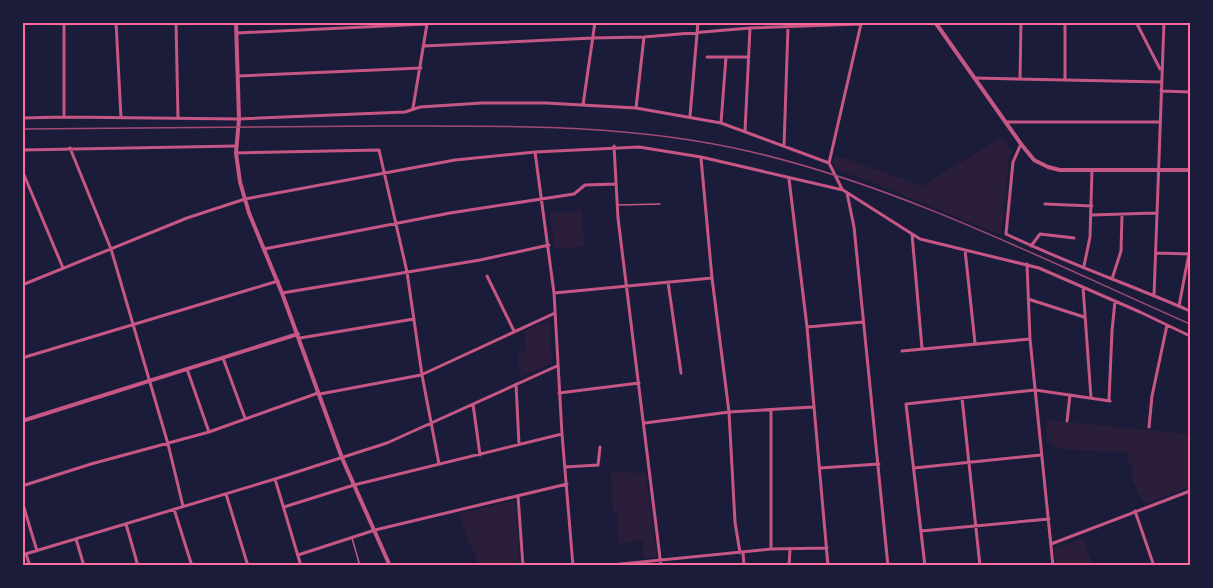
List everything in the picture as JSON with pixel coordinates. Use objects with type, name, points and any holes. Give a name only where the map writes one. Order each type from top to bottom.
[{"type":"street","points":[[64,22],[64,117]]},
{"type":"street","points":[[116,22],[121,118]]},
{"type":"street","points":[[176,22],[178,118]]},
{"type":"street","points":[[236,22],[239,119],[236,153],[245,199],[299,336],[342,458],[390,566]]},
{"type":"street","points":[[583,105],[595,22]]},
{"type":"street","points":[[690,116],[698,22]]},
{"type":"street","points":[[935,22],[1031,158],[1048,167],[1060,170],[1191,170]]},
{"type":"street","points":[[1020,79],[1021,22]]},
{"type":"street","points":[[1065,22],[1065,80]]},
{"type":"street","points":[[1136,22],[1161,70]]},
{"type":"street","points":[[1154,296],[1164,22]]},
{"type":"street","points":[[237,33],[353,25],[427,23],[413,108]]},
{"type":"street","points":[[424,46],[644,37],[750,28],[861,23],[829,163],[843,190]]},
{"type":"street","points":[[784,146],[788,27]]},
{"type":"street","points":[[745,131],[750,28]]},
{"type":"street","points":[[636,108],[644,37]]},
{"type":"street","points":[[707,57],[749,57]]},
{"type":"street","points":[[721,123],[726,57]]},
{"type":"street","points":[[238,76],[421,68]]},
{"type":"street","points":[[975,78],[1162,82]]},
{"type":"street","points":[[1161,91],[1191,92]]},
{"type":"street","points":[[22,118],[239,119],[405,112],[413,108],[482,103],[583,105],[636,108],[721,123],[829,163]]},
{"type":"street","points":[[1005,122],[1160,122]]},
{"type":"street","points":[[1021,144],[1013,162],[1006,234],[1062,260],[1084,266],[1191,311]]},
{"type":"street","points":[[22,150],[236,146]]},
{"type":"street","points":[[614,146],[617,205],[626,286],[645,423],[661,566]]},
{"type":"street","points":[[22,285],[187,218],[245,199],[455,160],[614,146],[639,147],[701,157],[843,190],[912,234],[929,241],[1027,264],[1115,300],[1191,336]]},
{"type":"street","points":[[70,148],[111,249],[168,444],[183,506]]},
{"type":"street","points":[[236,153],[380,150],[407,272],[422,374],[439,464]]},
{"type":"street","points":[[535,152],[554,293],[557,366],[573,566]]},
{"type":"street","points":[[701,157],[712,278],[729,412],[735,522],[744,566]]},
{"type":"street","points":[[22,170],[63,268]]},
{"type":"street","points":[[1084,266],[1090,242],[1092,170]]},
{"type":"street","points":[[789,178],[807,327],[828,566]]},
{"type":"street","points":[[264,249],[395,223],[574,194],[585,185],[616,184]]},
{"type":"street","points":[[847,192],[854,227],[888,566]]},
{"type":"street","points":[[1045,204],[1092,206]]},
{"type":"street","points":[[1092,215],[1156,213]]},
{"type":"street","points":[[1112,279],[1121,251],[1122,215]]},
{"type":"street","points":[[912,234],[922,348]]},
{"type":"street","points":[[1031,246],[1040,234],[1074,238]]},
{"type":"street","points":[[282,293],[549,245]]},
{"type":"street","points":[[1179,306],[1191,248]]},
{"type":"street","points":[[965,250],[975,343]]},
{"type":"street","points":[[1156,253],[1190,254]]},
{"type":"street","points":[[1027,264],[1030,339],[1053,566]]},
{"type":"street","points":[[488,276],[514,332]]},
{"type":"street","points":[[554,293],[712,278]]},
{"type":"street","points":[[22,358],[278,281]]},
{"type":"street","points":[[668,282],[681,373]]},
{"type":"street","points":[[1083,286],[1091,398]]},
{"type":"street","points":[[1028,299],[1084,318]]},
{"type":"street","points":[[925,566],[906,404],[1035,390],[1110,401],[1115,300]]},
{"type":"street","points":[[22,486],[91,464],[209,432],[319,393],[422,374],[555,313]]},
{"type":"street","points":[[22,421],[299,336],[414,319]]},
{"type":"street","points":[[807,327],[863,322]]},
{"type":"street","points":[[1149,427],[1152,396],[1167,325]]},
{"type":"street","points":[[902,351],[1030,339]]},
{"type":"street","points":[[223,358],[246,419]]},
{"type":"street","points":[[30,566],[24,555],[342,458],[387,442],[557,366]]},
{"type":"street","points":[[187,369],[209,432]]},
{"type":"street","points":[[559,393],[639,383]]},
{"type":"street","points":[[516,384],[519,444]]},
{"type":"street","points":[[1067,421],[1070,395]]},
{"type":"street","points":[[962,398],[980,566]]},
{"type":"street","points":[[473,404],[480,455]]},
{"type":"street","points":[[645,423],[729,412],[814,407]]},
{"type":"street","points":[[771,410],[771,549]]},
{"type":"street","points":[[284,507],[354,485],[562,434]]},
{"type":"street","points":[[565,467],[598,465],[600,447]]},
{"type":"street","points":[[914,468],[1041,454]]},
{"type":"street","points":[[820,468],[879,464]]},
{"type":"street","points":[[275,479],[302,566]]},
{"type":"street","points":[[298,555],[375,530],[567,484]]},
{"type":"street","points":[[1051,544],[1191,491]]},
{"type":"street","points":[[226,494],[248,566]]},
{"type":"street","points":[[518,496],[523,566]]},
{"type":"street","points":[[22,501],[37,551]]},
{"type":"street","points":[[174,509],[192,566]]},
{"type":"street","points":[[1135,511],[1154,566]]},
{"type":"street","points":[[921,531],[1049,519]]},
{"type":"street","points":[[126,524],[138,566]]},
{"type":"street","points":[[76,538],[84,566]]},
{"type":"street","points":[[601,566],[771,549],[827,548]]},
{"type":"street","points":[[789,566],[790,549]]},
{"type":"lane","points":[[617,205],[660,204]]},
{"type":"lane","points":[[352,537],[360,566]]},
{"type":"shaded area","points":[[1002,137],[1012,152],[1009,158],[1001,235],[836,169],[833,163],[835,155],[922,186]]},
{"type":"shaded area","points":[[582,210],[585,247],[554,248],[550,213]]},
{"type":"shaded area","points":[[549,320],[552,363],[520,377],[518,355],[526,351],[524,331]]},
{"type":"shaded area","points":[[1046,420],[1190,434],[1190,487],[1144,504],[1131,478],[1133,465],[1128,464],[1128,453],[1061,449],[1047,443]]},
{"type":"shaded area","points":[[611,472],[646,473],[657,557],[644,558],[642,540],[619,544],[617,514],[613,514]]},
{"type":"shaded area","points":[[515,500],[520,565],[479,565],[458,514]]},
{"type":"shaded area","points":[[1082,538],[1093,565],[1056,565],[1054,549]]},
{"type":"railway","points":[[22,129],[520,127],[613,131],[706,143],[808,167],[919,205],[1190,324]]}]
